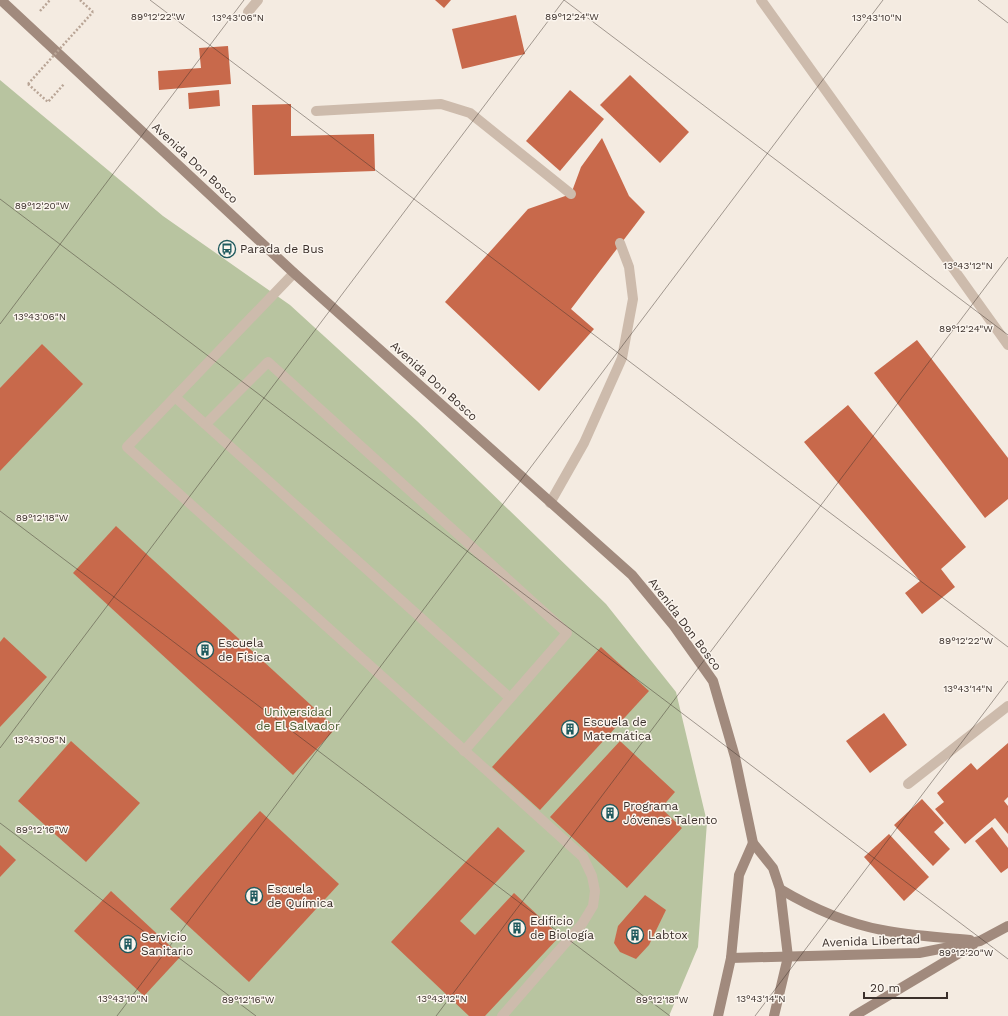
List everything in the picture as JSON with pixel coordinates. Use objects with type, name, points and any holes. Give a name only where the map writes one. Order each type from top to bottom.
[{"type":"main road","name":"Avenida Don Bosco","points":[[1,0],[294,273],[632,575],[674,626],[713,681],[735,757],[753,843],[773,868],[780,889],[788,956],[774,1016]]},
{"type":"main road","points":[[718,1016],[731,958],[739,876],[753,843]]},
{"type":"main road","points":[[780,889],[802,902],[841,920],[882,931],[980,941]]},
{"type":"main road","name":"Avenida Libertad","points":[[731,958],[919,953],[980,941],[1008,926]]},
{"type":"main road","points":[[854,1016],[980,941]]},
{"type":"street","points":[[248,12],[258,0]]},
{"type":"street","points":[[761,0],[1008,345]]},
{"type":"street","points":[[316,111],[441,104],[453,107],[470,113],[571,194]]},
{"type":"street","points":[[550,503],[584,443],[622,358],[633,299],[629,267],[620,243]]},
{"type":"street","points":[[294,273],[127,447],[583,857],[592,876],[595,891],[593,906],[582,924],[502,1016]]},
{"type":"street","points":[[206,424],[268,362],[567,634],[464,751]]},
{"type":"street","points":[[175,397],[510,698]]},
{"type":"street","points":[[908,784],[1008,706]]},
{"type":"path","points":[[48,102],[28,84],[93,12],[80,0]]},
{"type":"green space","name":"Universidad de El Salvador","points":[[0,80],[163,216],[290,305],[417,421],[606,604],[676,692],[707,822],[698,947],[669,1016],[0,1016]]},
{"type":"building","points":[[435,0],[451,0],[444,8]]},
{"type":"building","points":[[516,15],[525,54],[462,69],[452,29]]},
{"type":"building","points":[[228,46],[231,84],[159,90],[158,71],[201,68],[199,48]]},
{"type":"building","points":[[630,75],[689,132],[660,163],[600,105]]},
{"type":"building","points":[[219,90],[220,106],[189,109],[188,93]]},
{"type":"building","points":[[570,90],[604,119],[560,171],[526,141]]},
{"type":"building","points":[[291,104],[291,136],[374,134],[375,171],[254,175],[252,105]]},
{"type":"building","points":[[602,138],[629,196],[645,212],[571,309],[594,329],[539,391],[445,302],[528,209],[571,194],[581,167]]},
{"type":"building","points":[[917,340],[1008,458],[1008,499],[985,518],[874,373]]},
{"type":"building","points":[[42,344],[83,384],[0,471],[0,388]]},
{"type":"building","points":[[848,405],[966,547],[941,569],[955,587],[922,614],[905,593],[920,581],[804,442]]},
{"type":"building","name":"Escuela de Física","points":[[116,526],[336,728],[293,775],[73,573]]},
{"type":"building","points":[[4,637],[47,677],[0,727],[0,642]]},
{"type":"building","name":"Escuela de Matemática","points":[[601,647],[649,691],[540,810],[492,767]]},
{"type":"building","points":[[884,713],[907,745],[870,773],[846,741]]},
{"type":"building","points":[[71,741],[140,803],[86,862],[18,801]]},
{"type":"building","name":"Programa Jóvenes Talento","points":[[620,741],[675,792],[661,808],[682,828],[627,888],[550,817]]},
{"type":"building","points":[[1008,743],[1008,797],[1004,801],[1008,806],[1008,834],[995,818],[965,844],[935,809],[944,802],[937,793],[971,763],[977,770]]},
{"type":"building","points":[[922,799],[944,823],[934,832],[950,849],[933,866],[894,825]]},
{"type":"building","name":"Escuela de Química","points":[[260,811],[339,884],[249,982],[170,909]]},
{"type":"building","name":"Edificio de Biología","points":[[498,827],[525,851],[460,921],[475,935],[514,893],[560,936],[485,1016],[469,1016],[391,942]]},
{"type":"building","points":[[992,827],[1008,848],[1008,868],[1001,873],[975,841]]},
{"type":"building","points":[[889,834],[929,877],[904,901],[864,857]]},
{"type":"building","points":[[0,845],[16,860],[0,877]]},
{"type":"building","name":"Servicio Sanitario","points":[[111,891],[181,956],[144,996],[74,931]]},
{"type":"building","name":"Labtox","points":[[645,895],[666,910],[649,945],[636,959],[620,952],[614,943],[618,926]]},
{"type":"place","name":"Parada de Bus","points":[[227,249]]},
{"type":"place","name":"Escuela de Física","points":[[205,650]]},
{"type":"place","name":"Escuela de Matemática","points":[[570,729]]},
{"type":"place","name":"Programa Jóvenes Talento","points":[[610,813]]},
{"type":"place","name":"Escuela de Química","points":[[254,896]]},
{"type":"place","name":"Edificio de Biología","points":[[517,928]]},
{"type":"place","name":"Labtox","points":[[635,935]]},
{"type":"place","name":"Servicio Sanitario","points":[[128,944]]}]
